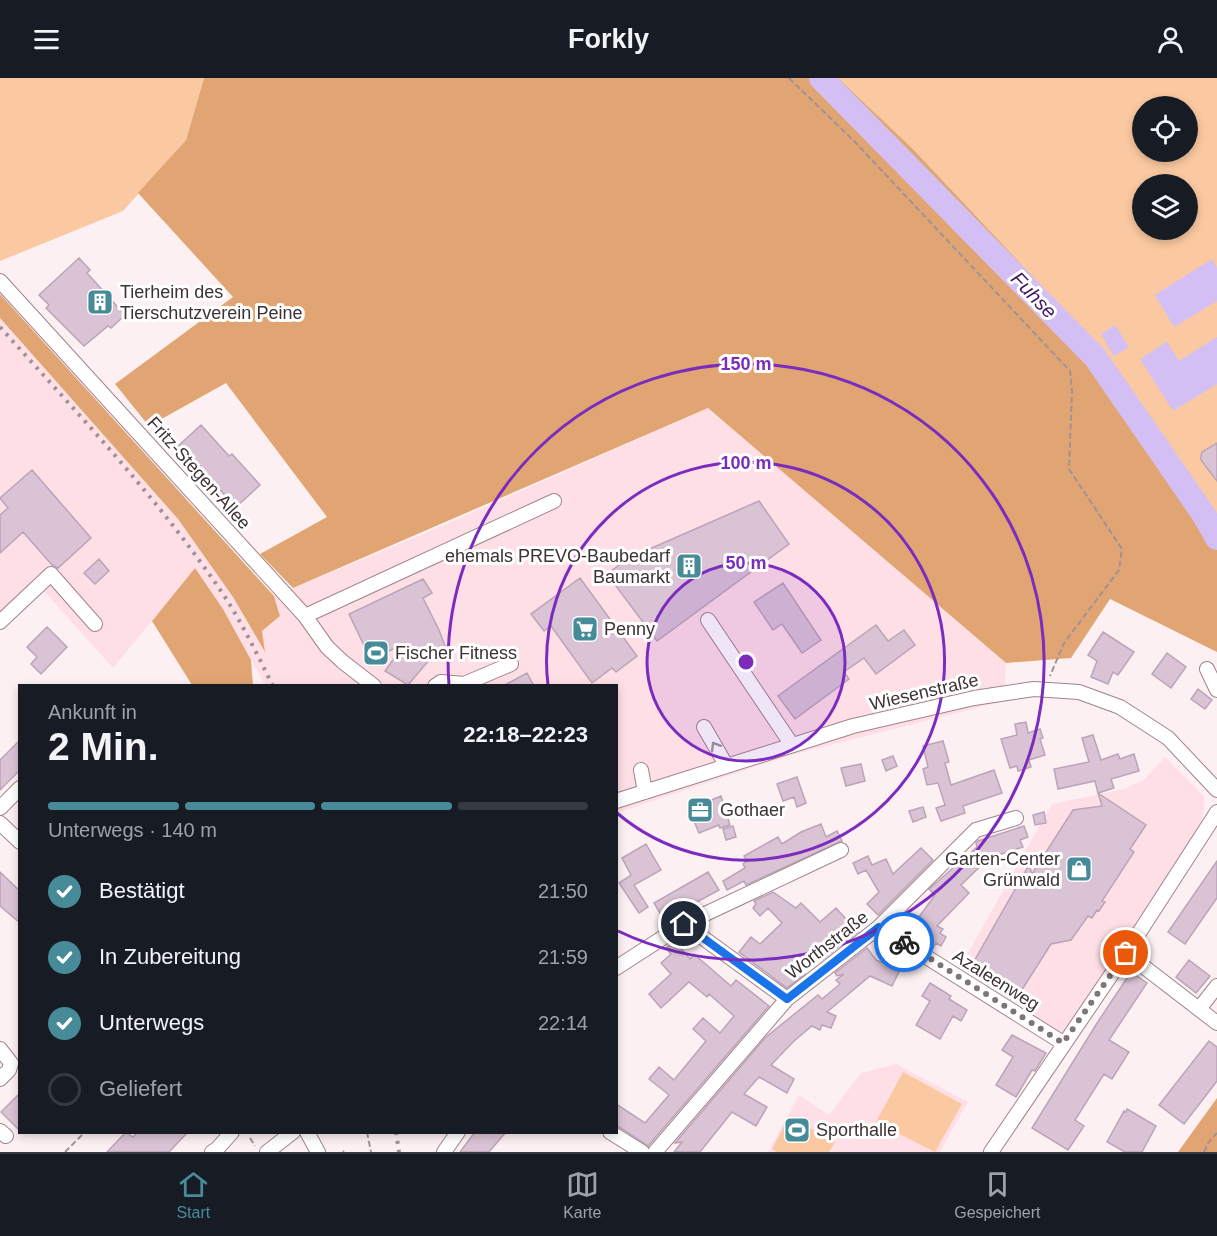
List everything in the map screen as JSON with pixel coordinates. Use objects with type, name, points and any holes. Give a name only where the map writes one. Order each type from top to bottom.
[{"type":"street","name":"Fritz-Stegen-Allee","points":[[0,281],[305,616],[327,647],[371,684]]},
{"type":"street","points":[[305,616],[554,501]]},
{"type":"street","points":[[0,622],[51,574],[95,624]]},
{"type":"street","points":[[708,620],[792,746]]},
{"type":"street","points":[[438,684],[441,682],[464,684],[511,664]]},
{"type":"street","points":[[1207,669],[1217,690]]},
{"type":"street","name":"Wiesenstraße","points":[[618,800],[853,726],[974,698],[1034,689],[1079,692],[1120,707],[1168,738],[1217,790]]},
{"type":"street","points":[[704,727],[726,765]]},
{"type":"street","points":[[641,770],[645,792]]},
{"type":"street","points":[[0,808],[18,790]]},
{"type":"street","points":[[991,1152],[1126,953],[1217,812]]},
{"type":"street","name":"Worthstraße","points":[[655,1152],[787,999],[879,927],[976,830],[1016,818]]},
{"type":"street","points":[[0,823],[18,840]]},
{"type":"street","points":[[618,967],[684,924],[841,850]]},
{"type":"street","points":[[684,924],[787,999]]},
{"type":"street","name":"Azaleenweg","points":[[879,927],[1063,1043]]},
{"type":"street","points":[[1126,953],[1217,1023]]},
{"type":"street","points":[[1199,1010],[1217,987]]},
{"type":"street","points":[[0,1049],[11,1063],[9,1070],[0,1079]]},
{"type":"street","points":[[212,1152],[230,1134]]},
{"type":"street","points":[[267,1152],[290,1134]]},
{"type":"street","points":[[308,1134],[318,1152]]},
{"type":"street","points":[[444,1152],[457,1134]]},
{"type":"street","points":[[613,1134],[642,1152]]},
{"type":"path","points":[[789,78],[855,142],[1070,371],[1072,391],[1069,469],[1122,549],[1119,570],[1064,643],[1044,690]]},
{"type":"path","points":[[1204,1152],[1217,1133]]},
{"type":"path","points":[[65,1152],[83,1134]]},
{"type":"path","points":[[367,1134],[371,1152]]},
{"type":"shaded area","points":[[0,78],[204,78],[186,140],[123,211],[0,261]]},
{"type":"shaded area","points":[[204,78],[838,78],[912,148],[1100,348],[1217,529],[1217,652],[1110,599],[1071,658],[1006,663],[708,408],[293,588],[260,554],[327,517],[226,383],[149,426],[115,384],[233,297],[138,193],[186,140]]},
{"type":"shaded area","points":[[838,78],[1217,78],[1217,531],[1100,348],[912,148]]},
{"type":"shaded area","points":[[1212,259],[1217,268],[1217,301],[1174,327],[1155,295]]},
{"type":"shaded area","points":[[0,294],[274,596],[280,616],[262,631],[265,652],[233,597],[178,519],[0,318]]},
{"type":"shaded area","points":[[0,318],[178,519],[234,598],[264,650],[262,631],[280,616],[274,596],[435,529],[708,408],[1006,663],[1004,701],[787,756],[618,813],[618,684],[264,684],[223,609],[195,568],[113,668],[43,590],[0,629]]},
{"type":"shaded area","points":[[1115,325],[1129,347],[1114,356],[1101,334]]},
{"type":"shaded area","points":[[1217,337],[1217,384],[1173,411],[1140,359],[1167,342],[1179,361]]},
{"type":"shaded area","points":[[195,568],[223,609],[251,660],[253,684],[191,684],[152,621]]},
{"type":"shaded area","points":[[1165,757],[1204,796],[1204,810],[1199,831],[1055,1045],[952,981],[1052,804],[1124,789],[1144,780]]},
{"type":"shaded area","points":[[896,1064],[968,1102],[940,1152],[768,1152],[799,1095],[829,1115],[861,1073]]},
{"type":"shaded area","points":[[903,1072],[962,1104],[935,1152],[876,1122]]},
{"type":"shaded area","points":[[1217,1098],[1217,1152],[1178,1152]]},
{"type":"shaded area","name":"Sporthalle","points":[[789,1117],[835,1142],[829,1152],[777,1152],[772,1149]]},
{"type":"building","name":"Tierheim des Tierschutzverein Peine","points":[[79,258],[90,270],[87,273],[125,315],[111,328],[108,326],[84,346],[46,308],[49,305],[39,295]]},
{"type":"building","points":[[201,425],[260,485],[236,507],[177,447]]},
{"type":"building","points":[[1217,443],[1217,481],[1201,460],[1201,456],[1202,452]]},
{"type":"building","points":[[32,470],[91,538],[58,568],[52,565],[23,532],[0,553],[0,515],[8,508],[0,498]]},
{"type":"building","name":"ehemals PREVO-Baubedarf Baumarkt","points":[[759,501],[789,544],[657,641],[607,574],[629,558]]},
{"type":"building","points":[[99,559],[109,571],[95,584],[84,573]]},
{"type":"building","name":"Penny","points":[[580,578],[637,656],[616,672],[612,668],[592,683],[551,626],[544,631],[531,614]]},
{"type":"building","points":[[423,579],[432,593],[423,598],[447,651],[430,659],[409,684],[406,684],[385,671],[405,643],[371,660],[349,614]]},
{"type":"building","points":[[783,583],[821,640],[802,653],[782,624],[773,630],[754,602]]},
{"type":"building","points":[[876,625],[888,641],[904,630],[915,645],[876,674],[864,658],[844,672],[849,679],[795,719],[778,696]]},
{"type":"building","points":[[47,627],[67,647],[41,674],[31,664],[37,657],[27,647]]},
{"type":"building","points":[[1103,632],[1134,652],[1118,675],[1113,672],[1108,684],[1091,677],[1097,661],[1088,655]]},
{"type":"building","points":[[1167,653],[1186,667],[1171,688],[1152,674]]},
{"type":"building","points":[[527,673],[533,684],[507,684]]},
{"type":"building","points":[[1198,689],[1212,700],[1205,709],[1191,699]]},
{"type":"building","points":[[1026,722],[1028,733],[1040,729],[1043,738],[1040,739],[1045,755],[1029,760],[1031,767],[1018,771],[1017,766],[1010,768],[1001,739],[1017,735],[1015,724]]},
{"type":"building","points":[[1093,735],[1101,760],[1118,754],[1120,759],[1134,754],[1139,771],[1111,779],[1114,788],[1098,793],[1095,781],[1058,789],[1054,769],[1089,762],[1082,738]]},
{"type":"building","points":[[943,741],[949,762],[945,763],[951,785],[994,770],[1002,793],[963,806],[965,813],[941,821],[936,808],[945,805],[938,783],[927,785],[923,769],[928,767],[923,746]]},
{"type":"building","points":[[18,742],[18,772],[0,790],[0,760]]},
{"type":"building","points":[[893,756],[897,766],[886,771],[882,760]]},
{"type":"building","points":[[861,764],[865,781],[846,786],[841,768]]},
{"type":"building","points":[[797,777],[806,803],[797,807],[794,797],[783,801],[777,784]]},
{"type":"building","points":[[1098,793],[1146,825],[1130,849],[1134,852],[1102,901],[1105,902],[1099,911],[1097,910],[1092,918],[1088,916],[1071,940],[1051,944],[1018,996],[1014,994],[1011,999],[969,970],[1029,865],[1032,874],[1073,810],[1102,806]]},
{"type":"building","points":[[721,796],[730,825],[720,828],[719,825],[699,833],[689,809]]},
{"type":"building","points":[[923,807],[926,817],[913,822],[909,811]]},
{"type":"building","points":[[1044,812],[1046,823],[1035,825],[1033,815]]},
{"type":"building","points":[[821,824],[826,837],[837,831],[842,841],[746,885],[744,881],[727,890],[723,881],[745,868],[743,864],[747,861],[744,856],[778,837],[782,844],[801,832]]},
{"type":"building","points":[[733,826],[736,837],[726,840],[723,829]]},
{"type":"building","points":[[1024,826],[1028,837],[1020,840],[1023,847],[989,858],[961,885],[969,893],[937,926],[943,929],[940,933],[946,937],[941,946],[936,943],[932,950],[897,927],[896,923],[906,913],[916,921],[935,895],[929,889],[977,847],[978,841]]},
{"type":"building","points":[[646,844],[661,870],[634,885],[648,907],[639,913],[619,883],[631,875],[622,858]]},
{"type":"building","points":[[921,848],[933,860],[878,915],[867,904],[879,892],[866,870],[858,874],[853,863],[868,856],[872,865],[886,859],[893,874]]},
{"type":"building","points":[[1217,861],[1217,898],[1185,944],[1168,932]]},
{"type":"building","points":[[0,872],[18,889],[18,921],[0,906]]},
{"type":"building","points":[[708,872],[719,890],[664,920],[654,903]]},
{"type":"building","points":[[773,892],[796,908],[801,903],[820,922],[836,908],[858,932],[823,959],[819,954],[803,971],[805,974],[787,988],[739,952],[751,937],[760,944],[782,923],[768,908],[760,916],[753,908],[756,904],[754,901]]},
{"type":"building","points":[[675,941],[690,959],[694,954],[731,986],[736,980],[769,1006],[648,1146],[618,1126],[618,1105],[645,1123],[669,1095],[649,1079],[659,1067],[674,1080],[706,1041],[693,1029],[703,1018],[720,1033],[734,1016],[709,994],[707,997],[689,982],[661,1008],[649,994],[671,974],[661,963],[671,954],[666,948]]},
{"type":"building","points":[[867,948],[876,960],[900,970],[892,986],[870,976],[827,1012],[836,1016],[831,1028],[822,1025],[820,1030],[812,1026],[794,1041],[771,1065],[794,1079],[787,1093],[759,1077],[744,1094],[767,1107],[756,1126],[732,1112],[700,1152],[674,1152],[682,1142],[675,1143],[766,1037],[818,995],[822,999],[840,984],[836,980],[844,974],[837,976],[835,973]]},
{"type":"building","points":[[1189,960],[1210,976],[1196,993],[1176,977]]},
{"type":"building","points":[[1131,972],[1147,983],[1109,1040],[1129,1052],[1112,1079],[1104,1074],[1075,1120],[1084,1126],[1068,1150],[1032,1128]]},
{"type":"building","points":[[930,983],[951,996],[949,999],[967,1010],[961,1021],[953,1016],[940,1039],[916,1025],[930,1001],[922,996]]},
{"type":"building","points":[[1012,1035],[1046,1053],[1035,1071],[1032,1070],[1016,1097],[996,1085],[1013,1057],[1002,1050]]},
{"type":"building","points":[[1209,1041],[1217,1047],[1217,1081],[1184,1124],[1159,1105]]},
{"type":"building","points":[[18,1095],[18,1129],[1,1112]]},
{"type":"building","points":[[1127,1109],[1156,1126],[1142,1152],[1125,1152],[1107,1142]]},
{"type":"building","points":[[124,1134],[133,1137],[136,1134],[186,1134],[169,1152],[107,1152]]},
{"type":"building","points":[[474,1134],[504,1134],[489,1152],[460,1152]]},
{"type":"waterway","name":"Fuhse","points":[[821,78],[1095,357],[1204,515],[1217,538]]},
{"type":"railway","points":[[0,327],[117,458],[200,561],[225,597],[272,684]]},
{"type":"railway","points":[[396,1134],[399,1152]]},
{"type":"way so far","points":[[904,942],[1063,1043],[1126,953]]},
{"type":"place","name":"Tierheim des Tierschutzverein Peine","points":[[100,302]]},
{"type":"place","name":"ehemals PREVO-Baubedarf Baumarkt","points":[[689,566]]},
{"type":"place","name":"Penny","points":[[585,629]]},
{"type":"place","name":"Fischer Fitness","points":[[376,653]]},
{"type":"place","name":"Gothaer","points":[[700,810]]},
{"type":"place","name":"Garten-Center Grünwald","points":[[1079,869]]},
{"type":"place","name":"Sporthalle","points":[[797,1130]]},
{"type":"route","points":[[684,924],[787,999],[879,927],[904,942]]}]
